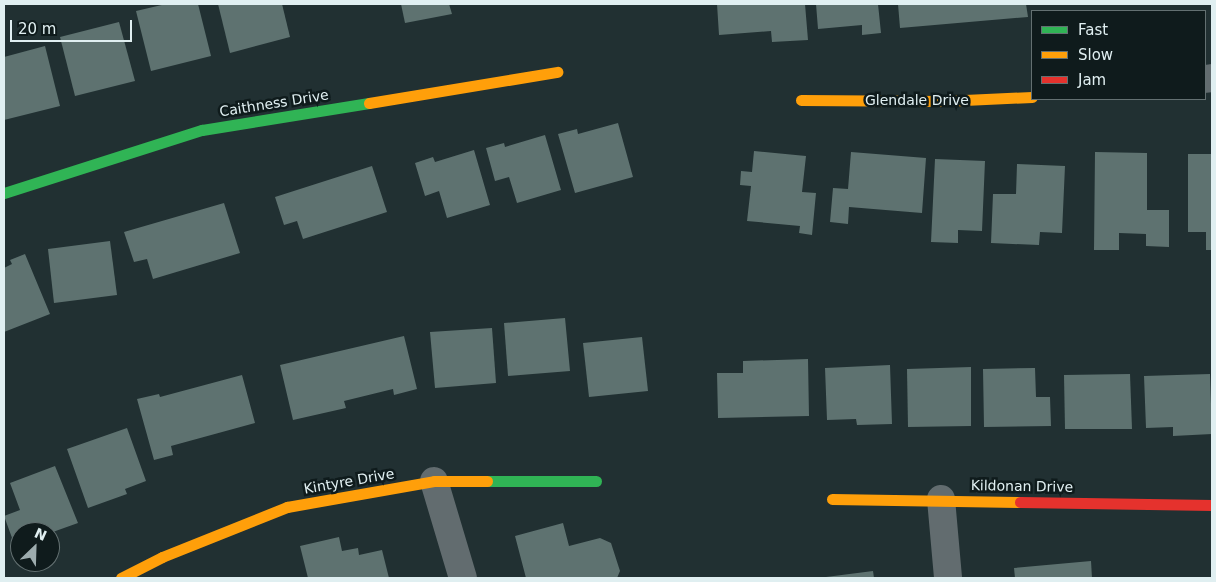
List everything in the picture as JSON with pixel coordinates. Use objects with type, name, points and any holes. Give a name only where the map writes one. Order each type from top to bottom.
[{"type":"street","name":"Caithness Drive","points":[[4,193],[202,130],[557,72]]},
{"type":"street","name":"Glendale Drive","points":[[801,100],[943,101],[1031,97]]},
{"type":"street","name":"Kintyre Drive","points":[[121,578],[162,557],[287,507],[434,481],[596,481]]},
{"type":"street","points":[[434,481],[463,578]]},
{"type":"street","name":"Kildonan Drive","points":[[832,498],[1212,505]]},
{"type":"street","points":[[941,499],[948,578]]},
{"type":"building","points":[[166,4],[198,4],[211,56],[151,71],[136,11]]},
{"type":"building","points":[[218,4],[282,4],[290,37],[230,53]]},
{"type":"building","points":[[401,4],[449,4],[452,14],[405,23]]},
{"type":"building","points":[[717,4],[805,4],[808,40],[772,42],[771,31],[719,35]]},
{"type":"building","points":[[816,4],[878,4],[881,33],[862,35],[862,25],[818,29]]},
{"type":"building","points":[[898,4],[1026,4],[1028,17],[900,28]]},
{"type":"building","points":[[119,22],[135,81],[75,96],[60,37]]},
{"type":"building","points":[[45,46],[60,106],[4,120],[4,57]]},
{"type":"building","points":[[618,123],[633,177],[575,193],[558,134],[577,129],[578,134]]},
{"type":"building","points":[[545,135],[561,190],[517,203],[509,177],[495,181],[486,148],[504,143],[505,147]]},
{"type":"building","points":[[474,150],[490,205],[447,218],[439,191],[425,196],[415,163],[433,157],[435,162]]},
{"type":"building","points":[[754,151],[806,156],[802,192],[816,193],[812,235],[799,233],[800,226],[747,221],[751,186],[740,185],[741,171],[752,172]]},
{"type":"building","points":[[851,152],[926,158],[922,213],[849,207],[848,224],[830,222],[833,188],[848,189]]},
{"type":"building","points":[[1095,152],[1147,153],[1147,210],[1169,210],[1169,247],[1146,246],[1146,234],[1119,233],[1119,250],[1094,250]]},
{"type":"building","points":[[1188,154],[1212,154],[1212,250],[1206,250],[1206,232],[1188,232]]},
{"type":"building","points":[[935,159],[985,161],[982,231],[958,230],[958,243],[931,242]]},
{"type":"building","points":[[1017,164],[1065,166],[1062,233],[1040,232],[1039,245],[991,243],[993,194],[1016,194]]},
{"type":"building","points":[[372,166],[387,212],[303,239],[297,221],[284,225],[275,197]]},
{"type":"building","points":[[224,203],[240,253],[153,279],[147,259],[134,262],[124,232]]},
{"type":"building","points":[[110,241],[117,295],[54,303],[48,249]]},
{"type":"building","points":[[25,254],[50,314],[4,332],[4,268],[12,264],[10,260]]},
{"type":"building","points":[[565,318],[570,371],[508,376],[504,323]]},
{"type":"building","points":[[492,328],[496,383],[435,388],[430,332]]},
{"type":"building","points":[[404,336],[417,389],[394,395],[393,389],[344,401],[346,408],[293,420],[280,365]]},
{"type":"building","points":[[642,337],[648,391],[589,397],[583,343]]},
{"type":"building","points":[[808,359],[809,416],[718,418],[717,373],[743,373],[743,361]]},
{"type":"building","points":[[890,365],[892,424],[857,425],[856,419],[827,420],[825,368]]},
{"type":"building","points":[[971,367],[971,426],[908,427],[907,369]]},
{"type":"building","points":[[1035,368],[1036,397],[1050,397],[1051,426],[984,427],[983,369]]},
{"type":"building","points":[[1130,374],[1132,429],[1065,429],[1064,375]]},
{"type":"building","points":[[1210,374],[1212,434],[1173,436],[1173,427],[1146,428],[1144,376]]},
{"type":"building","points":[[242,375],[255,423],[171,446],[173,455],[154,460],[137,399],[159,394],[160,397]]},
{"type":"building","points":[[127,428],[146,481],[125,489],[127,494],[88,508],[67,449]]},
{"type":"building","points":[[55,466],[78,523],[60,529],[60,522],[10,522],[10,532],[4,516],[20,510],[10,483]]},
{"type":"building","points":[[563,523],[569,546],[600,538],[611,543],[620,571],[617,578],[526,578],[515,536]]},
{"type":"building","points":[[339,537],[342,551],[358,548],[359,555],[382,550],[389,578],[308,578],[300,546]]},
{"type":"building","points":[[1091,561],[1092,578],[1015,578],[1014,568]]},
{"type":"building","points":[[873,571],[874,578],[826,578],[826,577]]},
{"type":"traffic: fast","points":[[4,193],[202,130],[369,103]]},
{"type":"traffic: fast","points":[[487,481],[596,481]]},
{"type":"traffic: slow","points":[[369,103],[557,72]]},
{"type":"traffic: slow","points":[[801,100],[943,101],[1031,97]]},
{"type":"traffic: slow","points":[[121,578],[162,557],[287,507],[434,481],[487,481]]},
{"type":"traffic: slow","points":[[832,499],[1020,502]]},
{"type":"traffic: jam","points":[[1020,502],[1212,505]]}]
